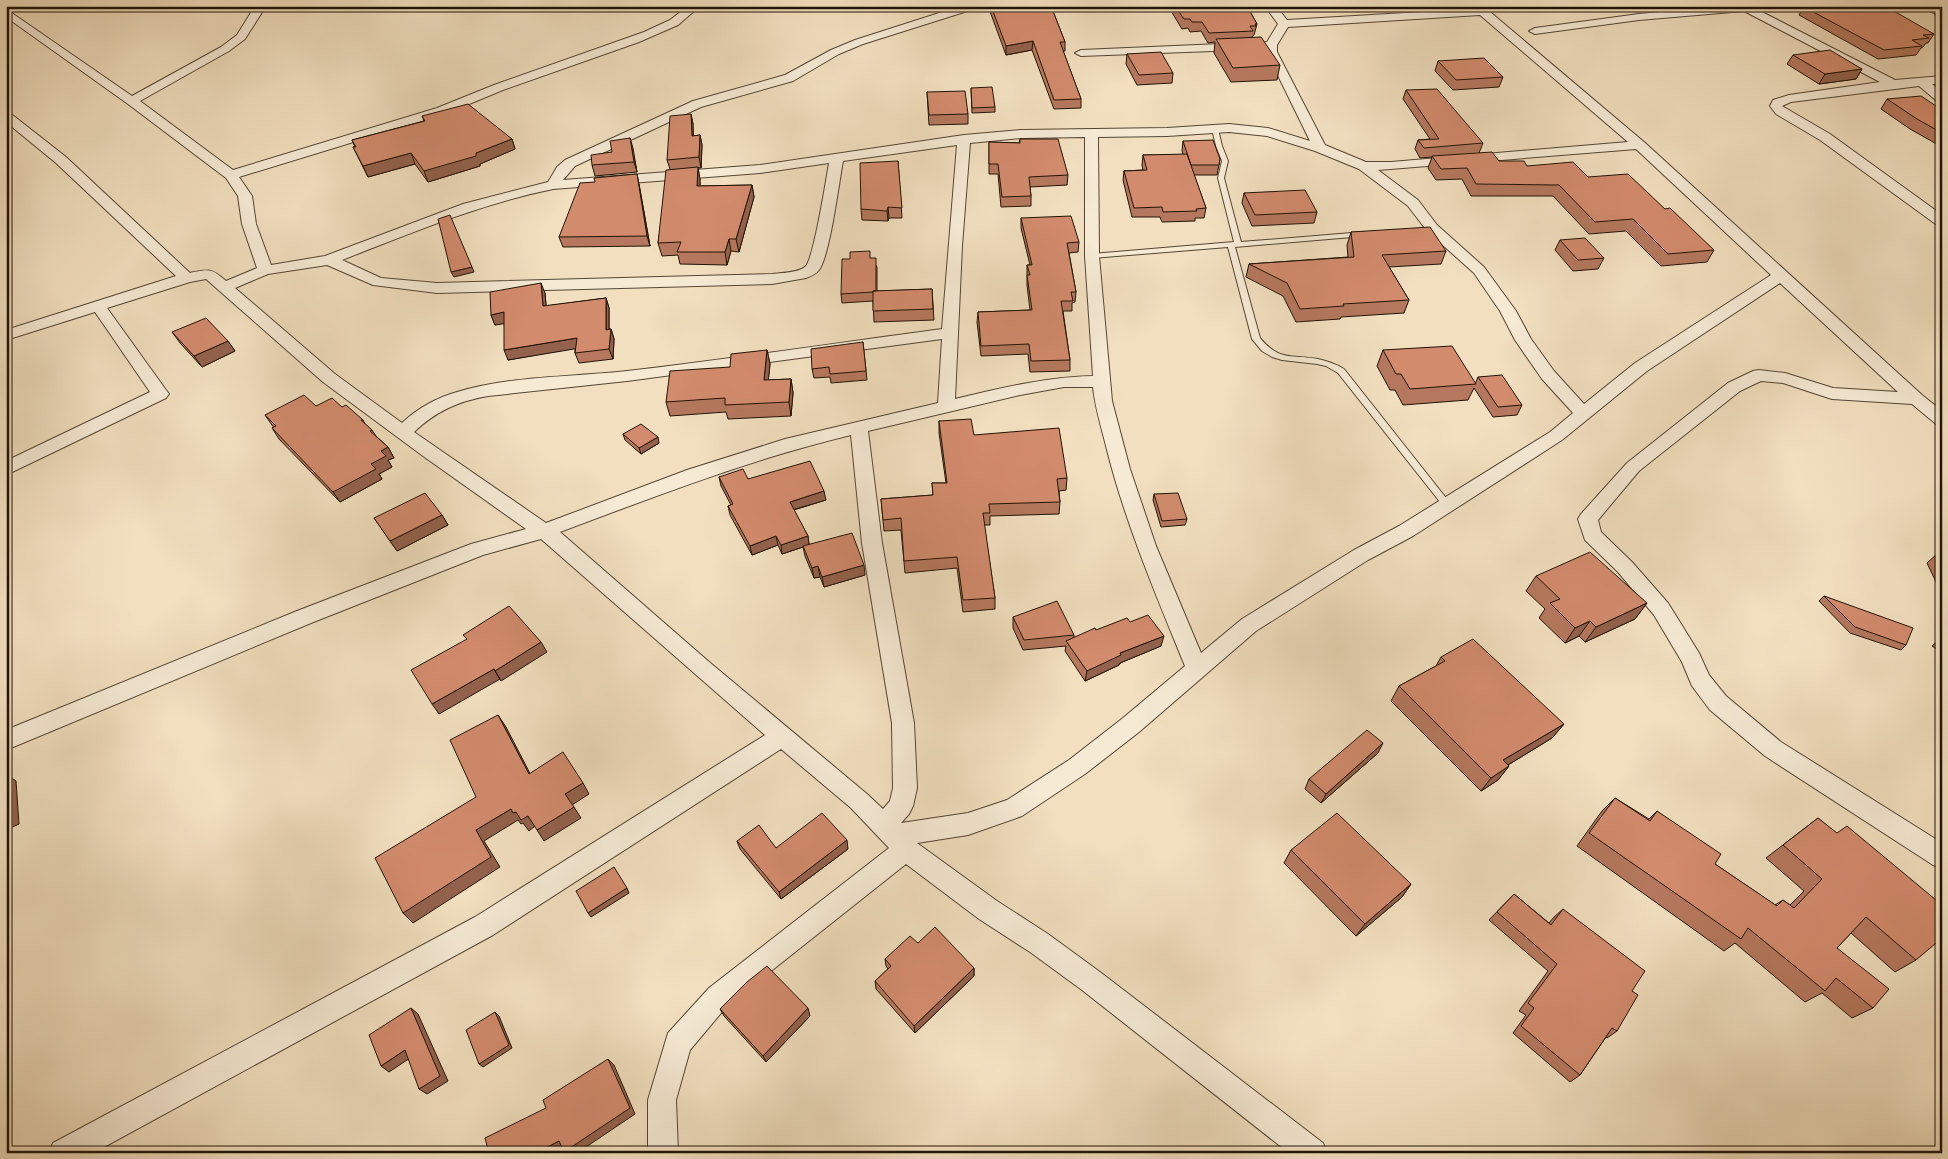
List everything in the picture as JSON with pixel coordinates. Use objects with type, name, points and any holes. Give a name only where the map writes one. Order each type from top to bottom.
[{"type":"street","points":[[132,101],[225,49],[241,37],[261,6]]},
{"type":"street","points":[[231,175],[441,111],[468,99],[676,22],[695,6]]},
{"type":"street","points":[[553,185],[562,170],[570,163],[697,104],[789,78],[835,52],[858,42],[973,6]]},
{"type":"street","points":[[1270,6],[1284,24]]},
{"type":"street","points":[[1625,6],[1638,17]]},
{"type":"street","points":[[1535,31],[1638,17],[1764,6]]},
{"type":"street","points":[[1925,6],[1942,14]]},
{"type":"street","points":[[1746,8],[1893,84]]},
{"type":"street","points":[[1284,24],[1480,9],[1639,145],[1916,399],[1942,420]]},
{"type":"street","points":[[6,12],[82,68],[132,101],[231,175],[245,196],[249,224],[265,270]]},
{"type":"street","points":[[1284,24],[1271,45],[1272,52],[1320,148]]},
{"type":"street","points":[[1081,53],[1271,45]]},
{"type":"street","points":[[1942,80],[1893,84],[1789,99],[1777,102],[1776,106],[1825,137],[1942,222]]},
{"type":"street","points":[[1922,82],[1942,99]]},
{"type":"street","points":[[8,119],[61,160],[187,278]]},
{"type":"street","points":[[224,287],[265,270],[329,260],[469,207],[553,185],[742,171],[964,140],[1021,134],[1229,128],[1268,132],[1320,148],[1364,166],[1413,203],[1427,228],[1479,270],[1508,311],[1523,340],[1548,375],[1583,413]]},
{"type":"street","points":[[1091,133],[1092,256],[1103,401],[1121,469],[1146,546],[1197,669]]},
{"type":"street","points":[[946,407],[955,246],[964,140]]},
{"type":"street","points":[[1364,166],[1401,165],[1639,145]]},
{"type":"street","points":[[329,260],[378,282],[437,288],[772,279],[806,274],[812,268],[819,249],[837,158]]},
{"type":"street","points":[[6,335],[187,278],[209,274],[329,378],[403,433],[544,531],[859,801],[894,836],[988,910],[1040,943],[1091,981],[1313,1153]]},
{"type":"street","points":[[663,1153],[662,1100],[678,1042],[718,997],[894,836],[968,824],[1014,808],[1077,767],[1249,626],[1361,554],[1406,531],[1556,436],[1641,367],[1781,275]]},
{"type":"street","points":[[6,469],[160,394],[98,306]]},
{"type":"street","points":[[403,433],[420,416],[432,408],[459,396],[488,390],[627,376],[950,333]]},
{"type":"street","points":[[1916,399],[1832,393],[1785,378],[1759,376],[1734,387],[1633,467],[1588,519],[1592,535],[1625,567],[1662,609],[1691,659],[1700,680],[1718,702],[1773,749],[1942,857]]},
{"type":"street","points":[[6,740],[295,621],[478,549],[544,531],[702,472],[790,443],[1020,389],[1064,382],[1102,381]]},
{"type":"street","points":[[859,427],[872,543],[903,723],[905,788],[894,836]]},
{"type":"street","points":[[63,1153],[484,926],[782,736]]},
{"type":"lane","points":[[1215,129],[1225,161],[1221,178],[1234,245],[1256,339],[1264,350],[1277,358],[1317,360],[1331,364],[1341,371],[1447,504]]},
{"type":"lane","points":[[1092,256],[1374,233]]},
{"type":"building","points":[[991,6],[1051,6],[1065,42],[1060,42],[1081,99],[1054,100],[1033,41],[1006,46]]},
{"type":"building","points":[[1175,6],[1247,6],[1257,24],[1255,24],[1256,26],[1250,26],[1253,31],[1209,33],[1202,22],[1192,22],[1190,19],[1184,19]]},
{"type":"building","points":[[1885,6],[1934,34],[1923,35],[1929,38],[1912,40],[1922,46],[1884,50],[1804,7]]},
{"type":"building","points":[[1261,37],[1280,65],[1233,68],[1216,39]]},
{"type":"building","points":[[1830,50],[1862,69],[1825,74],[1793,55]]},
{"type":"building","points":[[1161,52],[1173,73],[1139,75],[1127,54]]},
{"type":"building","points":[[1484,58],[1503,77],[1456,80],[1438,61]]},
{"type":"building","points":[[992,87],[995,107],[972,108],[971,88]]},
{"type":"building","points":[[1437,89],[1483,143],[1424,148],[1418,140],[1439,139],[1406,90]]},
{"type":"building","points":[[965,91],[968,114],[929,115],[927,92]]},
{"type":"building","points":[[1921,96],[1942,110],[1942,133],[1887,99]]},
{"type":"building","points":[[468,104],[512,139],[476,153],[476,156],[424,171],[411,153],[363,166],[353,147],[356,147],[352,140],[425,121],[422,116]]},
{"type":"building","points":[[691,114],[692,136],[700,135],[699,157],[667,160],[670,116]]},
{"type":"building","points":[[630,138],[634,162],[592,165],[591,155],[612,152],[610,141]]},
{"type":"building","points":[[1020,139],[1058,139],[1068,175],[1029,177],[1031,196],[1002,197],[998,164],[989,164],[989,142],[1020,143]]},
{"type":"building","points":[[1213,140],[1220,159],[1219,165],[1191,165],[1183,141]]},
{"type":"building","points":[[1492,152],[1499,161],[1524,161],[1527,166],[1573,162],[1588,177],[1628,174],[1665,209],[1670,208],[1714,250],[1668,254],[1633,219],[1595,222],[1559,185],[1476,184],[1467,168],[1441,169],[1432,156]]},
{"type":"building","points":[[1187,154],[1206,208],[1196,209],[1197,211],[1163,212],[1162,207],[1134,208],[1124,171],[1147,170],[1143,155]]},
{"type":"building","points":[[898,161],[902,208],[888,207],[887,211],[861,209],[860,163]]},
{"type":"building","points":[[698,167],[697,186],[752,185],[736,239],[729,239],[725,252],[677,252],[681,242],[658,243],[666,170]]},
{"type":"building","points":[[637,174],[647,236],[559,237],[580,183],[595,182],[594,178]]},
{"type":"building","points":[[1305,190],[1317,212],[1255,215],[1244,193]]},
{"type":"building","points":[[450,215],[472,267],[451,272],[438,219]]},
{"type":"building","points":[[1071,216],[1079,242],[1067,243],[1076,292],[1071,292],[1073,301],[1061,301],[1070,360],[1031,361],[1029,344],[981,346],[978,312],[1032,310],[1027,275],[1030,275],[1027,265],[1032,265],[1021,218]]},
{"type":"building","points":[[1430,227],[1446,251],[1382,255],[1409,300],[1300,309],[1287,283],[1249,264],[1354,257],[1351,232]]},
{"type":"building","points":[[1585,238],[1604,258],[1578,260],[1560,240]]},
{"type":"building","points":[[870,251],[870,258],[876,258],[876,291],[841,294],[842,259],[850,259],[850,252]]},
{"type":"building","points":[[541,283],[543,306],[606,298],[606,330],[611,329],[609,349],[575,353],[577,338],[504,350],[504,312],[491,315],[490,292]]},
{"type":"building","points":[[932,289],[933,309],[873,311],[873,291]]},
{"type":"building","points":[[206,318],[228,341],[194,356],[172,332]]},
{"type":"building","points":[[863,342],[866,371],[830,374],[829,367],[812,369],[811,349]]},
{"type":"building","points":[[1452,346],[1476,384],[1410,389],[1401,374],[1396,374],[1383,350]]},
{"type":"building","points":[[767,350],[764,380],[791,379],[789,402],[725,405],[725,398],[666,402],[670,371],[730,367],[731,354]]},
{"type":"building","points":[[1502,375],[1522,405],[1498,407],[1478,377]]},
{"type":"building","points":[[304,395],[316,406],[332,398],[342,407],[346,405],[363,420],[361,420],[372,430],[370,431],[388,447],[381,451],[386,456],[371,464],[376,469],[333,492],[272,428],[276,426],[265,415]]},
{"type":"building","points":[[971,419],[974,435],[1059,428],[1067,478],[1057,479],[1060,502],[989,504],[990,513],[983,513],[995,598],[963,600],[957,557],[904,561],[901,518],[883,520],[881,499],[933,495],[932,483],[947,483],[939,421]]},
{"type":"building","points":[[641,424],[658,437],[639,448],[623,434]]},
{"type":"building","points":[[810,461],[824,491],[790,502],[808,536],[781,545],[776,536],[750,546],[728,506],[733,504],[719,477],[743,469],[748,479]]},
{"type":"building","points":[[425,493],[442,515],[390,541],[374,518]]},
{"type":"building","points":[[1178,493],[1187,519],[1162,521],[1154,494]]},
{"type":"building","points":[[852,533],[864,565],[822,577],[818,566],[812,568],[803,546]]},
{"type":"building","points":[[1590,552],[1647,603],[1596,627],[1590,621],[1575,628],[1550,603],[1560,599],[1536,576]]},
{"type":"building","points":[[1824,596],[1913,628],[1906,645],[1855,627]]},
{"type":"building","points":[[1057,601],[1074,635],[1024,640],[1013,617]]},
{"type":"building","points":[[509,606],[541,642],[495,671],[494,669],[432,704],[411,670],[467,639],[463,635]]},
{"type":"building","points":[[1148,615],[1164,636],[1120,653],[1121,655],[1087,671],[1066,641],[1095,628],[1096,630],[1127,618],[1130,622]]},
{"type":"building","points":[[1473,639],[1564,724],[1503,760],[1509,766],[1491,778],[1399,686],[1445,661],[1441,657]]},
{"type":"building","points":[[498,715],[529,774],[563,752],[583,783],[565,794],[574,807],[537,830],[528,816],[521,820],[516,812],[513,813],[511,809],[476,830],[491,857],[403,913],[375,858],[476,797],[450,740]]},
{"type":"building","points":[[1367,730],[1383,743],[1326,794],[1309,779]]},
{"type":"building","points":[[1615,798],[1650,821],[1657,811],[1721,854],[1715,864],[1777,906],[1783,900],[1794,908],[1822,879],[1783,845],[1818,818],[1837,833],[1847,826],[1942,905],[1942,912],[1936,917],[1942,922],[1942,938],[1916,960],[1866,917],[1837,948],[1889,989],[1873,1008],[1836,978],[1825,991],[1748,928],[1741,939],[1589,833]]},
{"type":"building","points":[[822,813],[847,840],[779,892],[737,841],[759,825],[776,848]]},
{"type":"building","points":[[1337,813],[1411,884],[1365,924],[1291,850]]},
{"type":"building","points":[[614,867],[627,888],[588,913],[576,891]]},
{"type":"building","points":[[1514,894],[1551,925],[1563,909],[1645,971],[1632,991],[1638,995],[1617,1031],[1612,1028],[1580,1075],[1521,1026],[1534,1008],[1528,1003],[1557,964],[1497,912]]},
{"type":"building","points":[[935,927],[974,968],[914,1026],[875,981],[891,966],[885,959],[910,936],[918,943]]},
{"type":"building","points":[[767,966],[808,1008],[763,1056],[720,1009],[747,982]]},
{"type":"building","points":[[411,1008],[440,1076],[419,1089],[405,1050],[381,1066],[369,1035]]},
{"type":"building","points":[[495,1012],[509,1045],[479,1064],[466,1030]]},
{"type":"building","points":[[608,1059],[630,1108],[564,1152],[559,1141],[536,1153],[489,1153],[485,1138],[546,1108],[543,1100]]}]
